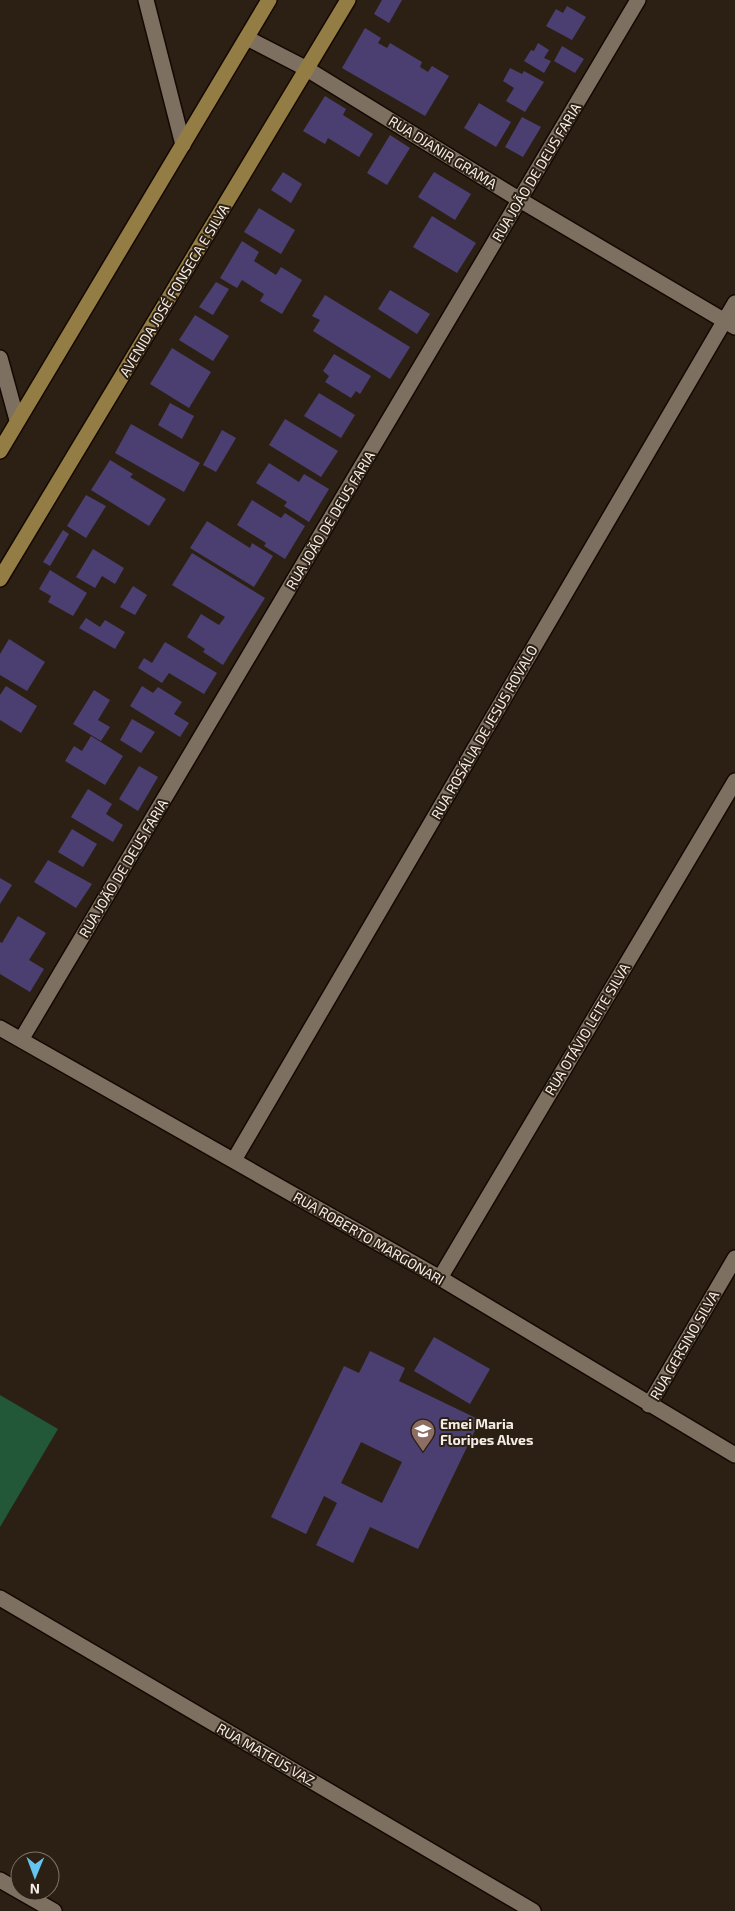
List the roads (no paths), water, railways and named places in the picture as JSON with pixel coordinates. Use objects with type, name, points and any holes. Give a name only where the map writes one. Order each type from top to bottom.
[{"type":"main road","points":[[1,449],[269,0]]},
{"type":"main road","name":"AVENIDA JOSÉ FONSECA E SILVA","points":[[0,579],[348,0]]},
{"type":"street","points":[[146,0],[183,145]]},
{"type":"street","name":"RUA JOÃO DE DEUS FARIA","points":[[21,1040],[638,0]]},
{"type":"street","name":"RUA DJANIR GRAMA","points":[[247,38],[307,69],[520,200],[730,324]]},
{"type":"street","name":"RUA ROSÁLIA DE JESUS ROVALO","points":[[234,1160],[730,324],[735,303]]},
{"type":"street","points":[[0,358],[17,420]]},
{"type":"street","name":"RUA OTÁVIO LEITE SILVA","points":[[440,1278],[735,781]]},
{"type":"street","name":"RUA ROBERTO MARGONARI","points":[[0,1028],[440,1278],[735,1455]]},
{"type":"street","name":"RUA GERSINO SILVA","points":[[649,1405],[735,1258]]},
{"type":"street","name":"RUA MATEUS VAZ","points":[[0,1598],[532,1911]]},
{"type":"street","points":[[0,1880],[54,1911]]},
{"type":"place","name":"Emei Maria Floripes Alves","points":[[423,1452]]}]
